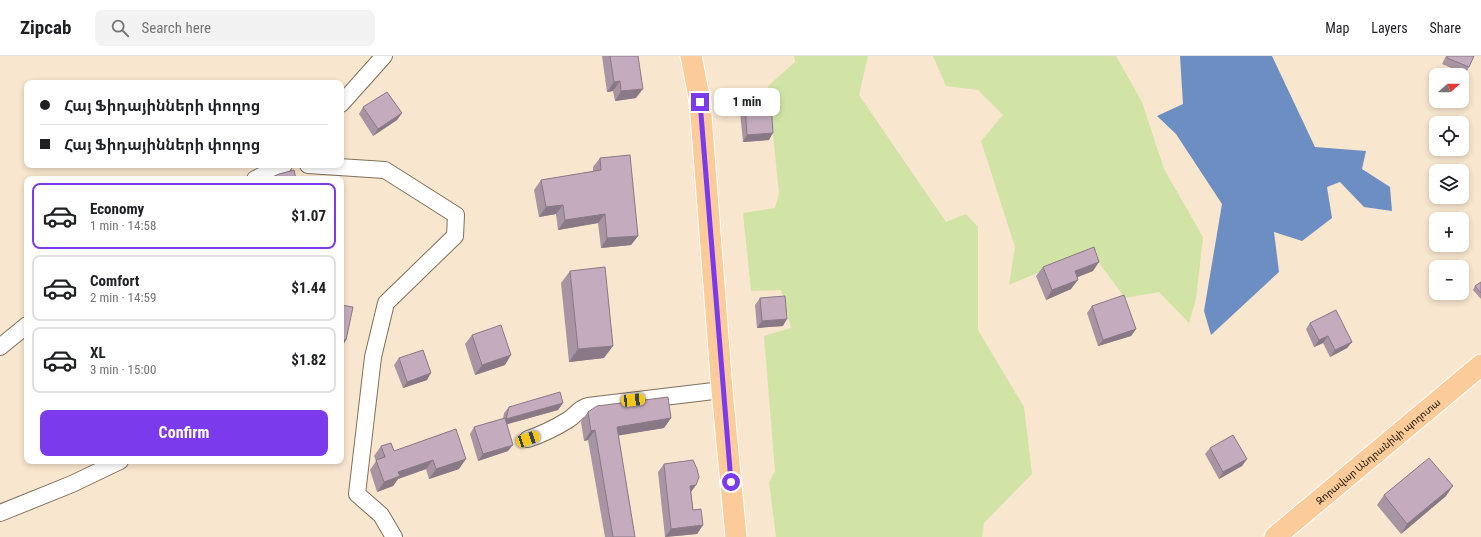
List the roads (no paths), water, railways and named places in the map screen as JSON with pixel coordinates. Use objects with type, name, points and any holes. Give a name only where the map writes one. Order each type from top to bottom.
[{"type":"main road","points":[[691,56],[700,102],[722,390],[736,537]]},
{"type":"main road","name":"Զորավար Անդրանիկի պողոտա","points":[[1275,537],[1481,365]]},
{"type":"street","points":[[344,101],[384,56]]},
{"type":"street","points":[[344,167],[385,170],[456,215],[455,236],[386,303],[373,356],[357,494],[381,515],[394,537]]},
{"type":"street","points":[[261,176],[278,168]]},
{"type":"street","points":[[0,347],[24,327]]},
{"type":"street","points":[[528,439],[544,434],[570,419],[581,408],[588,406],[722,390]]},
{"type":"street","points":[[0,513],[72,484],[114,464]]},
{"type":"water","points":[[1180,56],[1272,56],[1315,147],[1366,151],[1362,169],[1390,187],[1392,211],[1364,207],[1340,182],[1327,187],[1332,218],[1302,241],[1274,232],[1279,272],[1211,335],[1204,311],[1222,204],[1176,134],[1157,116],[1183,104]]}]
